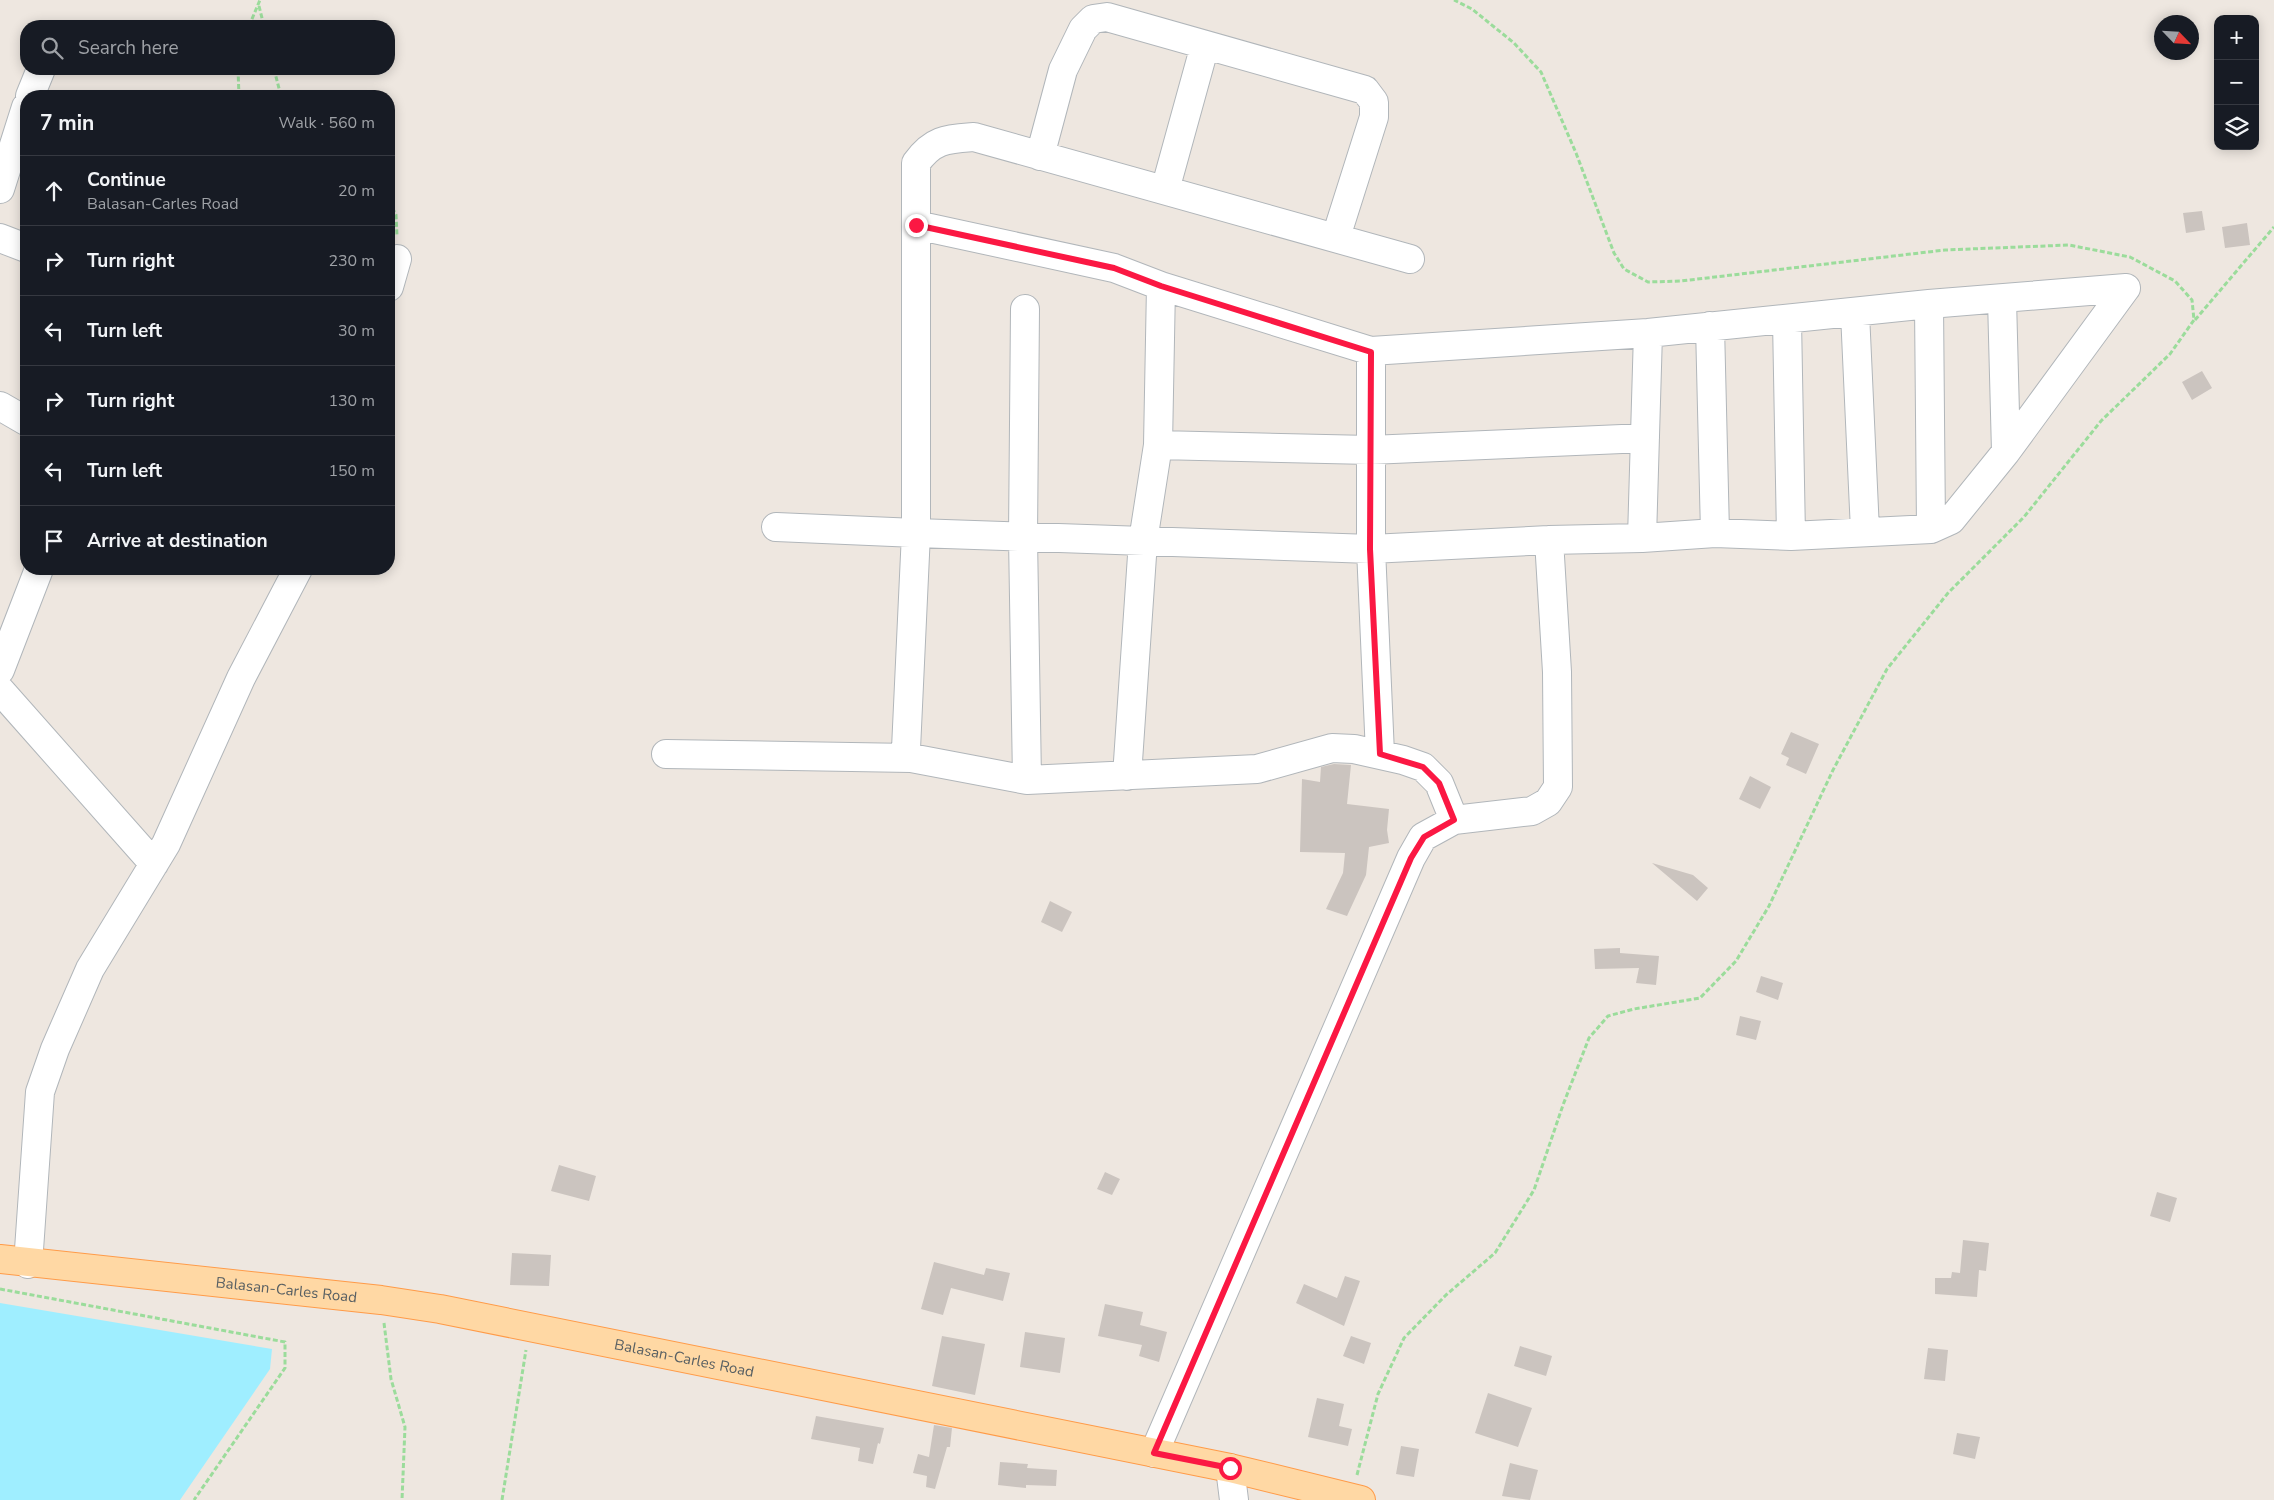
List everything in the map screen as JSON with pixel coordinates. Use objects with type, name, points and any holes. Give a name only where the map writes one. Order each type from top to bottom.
[{"type":"main road","name":"Balasan-Carles Road","points":[[0,1259],[28,1264],[381,1300],[440,1309],[1230,1468],[1357,1499]]},
{"type":"street","points":[[1040,156],[1063,70],[1083,29],[1093,19],[1107,17],[1365,90],[1374,102],[1374,117],[1336,237]]},
{"type":"street","points":[[1165,190],[1205,45]]},
{"type":"street","points":[[32,90],[39,75]]},
{"type":"street","points":[[0,189],[20,126]]},
{"type":"street","points":[[911,758],[906,749],[916,533],[916,163],[925,150],[944,139],[974,137],[1410,259]]},
{"type":"street","points":[[776,527],[1370,549],[1549,540],[1642,538],[1715,533],[1791,536],[1931,529],[1952,520],[2006,452],[2126,288],[1929,304],[1648,333],[1371,352],[1161,286],[1114,268],[916,225]]},
{"type":"street","points":[[0,238],[20,246]]},
{"type":"street","points":[[395,268],[398,259]]},
{"type":"street","points":[[1127,776],[1142,541],[1158,445],[1161,286]]},
{"type":"street","points":[[2002,299],[2006,452]]},
{"type":"street","points":[[1929,304],[1931,529]]},
{"type":"street","points":[[1025,309],[1023,536],[1027,780]]},
{"type":"street","points":[[1855,313],[1865,532]]},
{"type":"street","points":[[1787,320],[1791,536]]},
{"type":"street","points":[[1710,326],[1715,533]]},
{"type":"street","points":[[1642,538],[1648,333]]},
{"type":"street","points":[[1371,352],[1370,549],[1380,754]]},
{"type":"street","points":[[0,406],[20,418]]},
{"type":"street","points":[[1158,445],[1370,450],[1645,438]]},
{"type":"street","points":[[1154,1453],[1411,858],[1424,837],[1454,820],[1532,811],[1548,802],[1558,788],[1557,672],[1549,540]]},
{"type":"street","points":[[0,670],[37,575]]},
{"type":"street","points":[[28,1264],[40,1092],[55,1049],[90,969],[166,844],[241,678],[295,575]]},
{"type":"street","points":[[0,690],[154,864]]},
{"type":"street","points":[[666,754],[911,758],[1027,780],[1257,770],[1332,748],[1354,749],[1380,754],[1423,767],[1439,783],[1454,820]]},
{"type":"street","points":[[1230,1468],[1234,1500]]},
{"type":"path","points":[[252,20],[260,0]]},
{"type":"path","points":[[1454,0],[1472,9],[1514,43],[1541,72],[1576,153],[1614,253],[1624,269],[1648,282],[1681,281],[1945,250],[2069,245],[2130,257],[2175,281],[2192,300],[2194,320]]},
{"type":"path","points":[[259,6],[262,20]]},
{"type":"path","points":[[238,75],[239,90]]},
{"type":"path","points":[[276,75],[279,90]]},
{"type":"path","points":[[395,213],[398,259]]},
{"type":"path","points":[[1357,1499],[1378,1394],[1404,1338],[1446,1295],[1495,1253],[1534,1190],[1563,1105],[1589,1038],[1608,1016],[1634,1009],[1700,998],[1736,961],[1769,906],[1833,770],[1887,669],[1948,593],[2024,517],[2101,421],[2170,354],[2194,320],[2274,227]]},
{"type":"path","points":[[0,1289],[285,1342],[286,1368],[194,1500]]},
{"type":"path","points":[[381,1300],[391,1379],[405,1427],[402,1500]]},
{"type":"path","points":[[502,1500],[529,1327]]},
{"type":"water","points":[[0,1303],[272,1349],[270,1369],[180,1500],[0,1500]]},
{"type":"building","points":[[2202,211],[2205,230],[2186,233],[2183,213]]},
{"type":"building","points":[[2247,223],[2250,245],[2225,248],[2222,227]]},
{"type":"building","points":[[2202,371],[2212,388],[2192,400],[2182,382]]},
{"type":"building","points":[[1791,732],[1819,744],[1806,774],[1786,765],[1789,758],[1781,754]]},
{"type":"building","points":[[1334,764],[1351,765],[1347,804],[1389,809],[1387,830],[1389,843],[1369,847],[1366,875],[1347,916],[1326,909],[1343,873],[1345,853],[1300,852],[1302,779],[1320,782],[1321,767]]},
{"type":"building","points":[[1750,776],[1771,787],[1760,809],[1739,799]]},
{"type":"building","points":[[1652,863],[1693,875],[1708,888],[1697,901]]},
{"type":"building","points":[[1050,901],[1072,912],[1062,932],[1041,922]]},
{"type":"building","points":[[1620,948],[1620,953],[1659,956],[1656,985],[1636,983],[1639,968],[1595,969],[1594,949]]},
{"type":"building","points":[[1761,976],[1783,983],[1778,1000],[1756,992]]},
{"type":"building","points":[[1740,1016],[1761,1021],[1756,1040],[1736,1035]]},
{"type":"building","points":[[559,1165],[596,1176],[589,1201],[551,1191]]},
{"type":"building","points":[[1105,1172],[1120,1179],[1112,1195],[1097,1189]]},
{"type":"building","points":[[2157,1192],[2177,1198],[2170,1222],[2150,1216]]},
{"type":"building","points":[[1963,1240],[1989,1243],[1986,1271],[1979,1270],[1977,1297],[1935,1294],[1935,1278],[1951,1278],[1952,1272],[1960,1273]]},
{"type":"building","points":[[512,1253],[551,1255],[549,1286],[510,1285]]},
{"type":"building","points":[[934,1262],[984,1275],[986,1268],[1010,1273],[1003,1301],[951,1288],[943,1315],[921,1309]]},
{"type":"building","points":[[1345,1276],[1360,1281],[1344,1326],[1296,1303],[1304,1284],[1337,1298]]},
{"type":"building","points":[[1105,1304],[1143,1312],[1140,1325],[1167,1332],[1159,1362],[1139,1356],[1142,1345],[1098,1336]]},
{"type":"building","points":[[1025,1332],[1065,1338],[1060,1373],[1020,1367]]},
{"type":"building","points":[[942,1336],[985,1344],[975,1395],[932,1386]]},
{"type":"building","points":[[1351,1336],[1371,1343],[1364,1364],[1343,1356]]},
{"type":"building","points":[[1520,1346],[1552,1356],[1546,1376],[1514,1366]]},
{"type":"building","points":[[1928,1348],[1948,1350],[1945,1381],[1924,1379]]},
{"type":"building","points":[[1488,1393],[1532,1408],[1518,1447],[1475,1433]]},
{"type":"building","points":[[1317,1398],[1344,1404],[1339,1426],[1352,1429],[1348,1446],[1308,1437]]},
{"type":"building","points":[[816,1416],[884,1428],[873,1464],[858,1461],[860,1448],[811,1439]]},
{"type":"building","points":[[934,1425],[952,1428],[950,1447],[947,1447],[935,1489],[926,1487],[927,1476],[913,1473],[918,1454],[929,1457]]},
{"type":"building","points":[[1957,1433],[1980,1437],[1975,1459],[1953,1454]]},
{"type":"building","points":[[1401,1446],[1419,1449],[1414,1477],[1396,1474]]},
{"type":"building","points":[[1000,1462],[1028,1464],[1027,1468],[1057,1470],[1056,1486],[1026,1485],[1026,1488],[998,1485]]},
{"type":"building","points":[[1510,1463],[1538,1470],[1530,1500],[1502,1496]]},
{"type":"route","points":[[916,225],[1114,268],[1161,286],[1371,352],[1370,549],[1380,754],[1423,767],[1439,783],[1454,820],[1424,837],[1411,858],[1154,1453],[1230,1468]]}]
